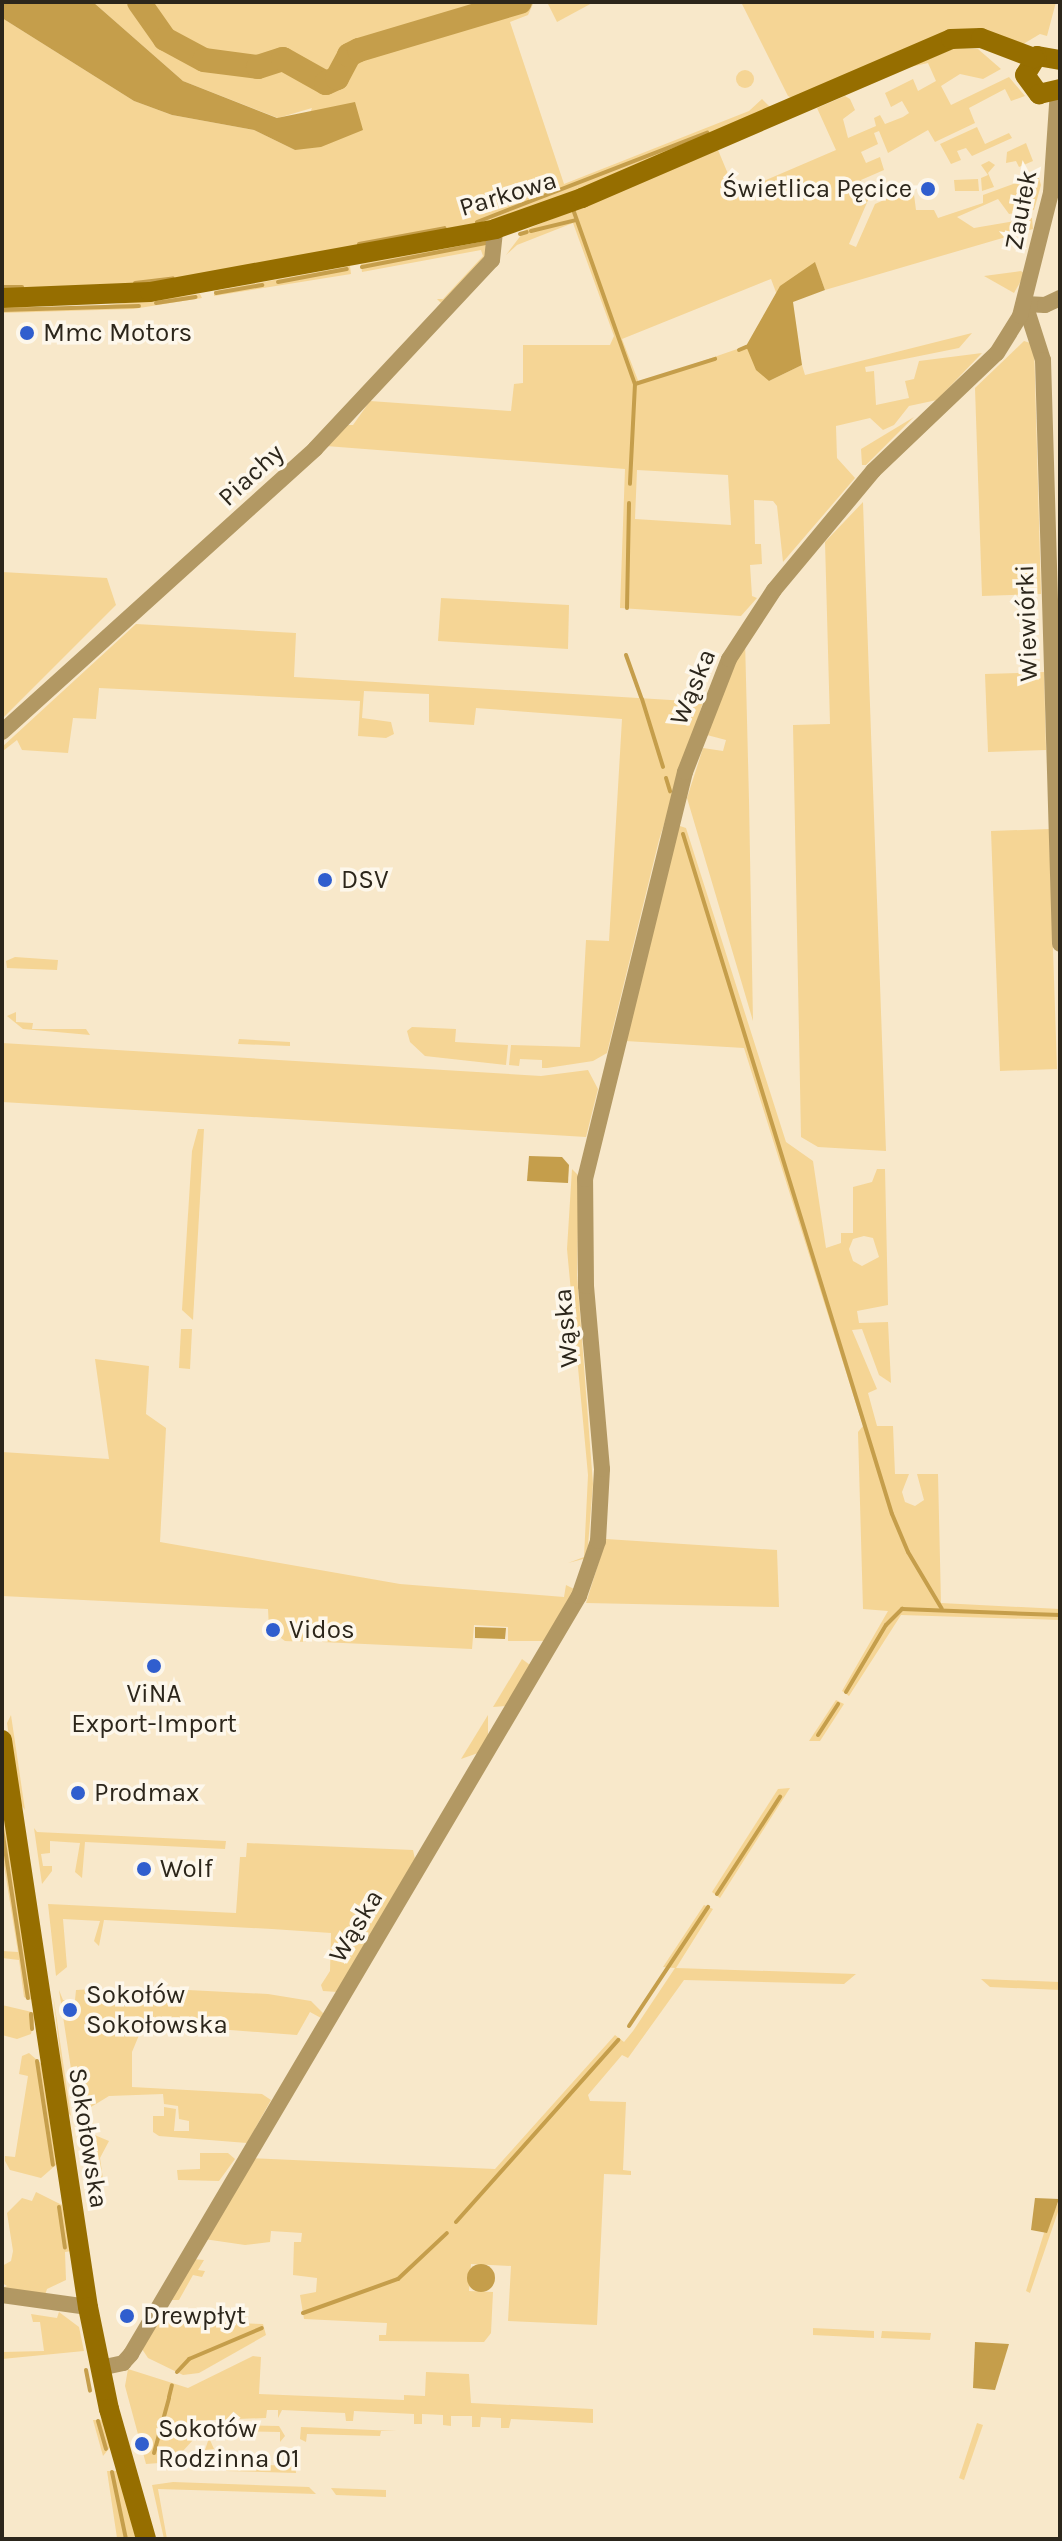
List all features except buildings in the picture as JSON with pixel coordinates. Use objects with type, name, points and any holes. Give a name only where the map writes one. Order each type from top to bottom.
[{"type":"street","name":"Parkowa","points":[[2,298],[150,292],[495,229],[582,198],[951,39],[973,36],[999,45],[1030,65],[1048,54],[1060,60]]},
{"type":"street","points":[[1030,65],[1029,87],[1053,91]]},
{"type":"street","name":"Zaułek","points":[[1025,304],[1051,193],[1056,125],[1053,91]]},
{"type":"street","name":"Piachy","points":[[2,732],[315,449],[492,260],[498,244],[495,229]]},
{"type":"street","points":[[1025,304],[1045,305],[1060,298]]},
{"type":"street","name":"Wiewiórki","points":[[1025,304],[1043,360],[1060,944]]},
{"type":"street","name":"Wąska","points":[[100,2368],[128,2359],[545,1657],[593,1560],[602,1469],[584,1246],[588,1153],[670,822],[713,694],[746,630],[790,568],[873,471],[997,353],[1025,304]]},
{"type":"street","name":"Sokołowska","points":[[2,1740],[88,2307],[100,2368],[146,2539]]},
{"type":"street","points":[[2,2295],[88,2307]]},
{"type":"shaded area","points":[[2,2],[93,2],[183,81],[277,118],[355,102],[363,130],[321,147],[295,150],[254,130],[172,115],[134,101],[2,18]]},
{"type":"shaded area","points":[[93,2],[534,2],[528,15],[510,22],[564,184],[749,111],[762,99],[772,109],[518,215],[143,287],[2,291],[2,18],[134,101],[172,115],[254,130],[295,150],[312,108],[278,118],[183,81]]},
{"type":"shaded area","points":[[547,2],[594,2],[557,22]]},
{"type":"shaded area","points":[[741,2],[1056,2],[1047,36],[1040,34],[1020,46],[986,33],[794,99],[788,96]]},
{"type":"shaded area","points":[[955,48],[978,49],[1001,69],[983,79],[960,74],[941,86],[951,105],[1009,77],[1025,96],[1011,101],[1005,89],[969,108],[975,123],[935,142],[928,130],[888,153],[879,131],[874,133],[878,144],[861,152],[866,163],[880,157],[884,170],[861,180],[869,198],[849,244],[856,247],[875,204],[913,187],[916,210],[934,210],[938,218],[983,203],[983,195],[1038,175],[1041,185],[1034,210],[1009,214],[998,199],[957,217],[974,228],[1032,218],[1033,229],[825,290],[815,263],[777,295],[771,279],[622,339],[639,383],[746,346],[769,381],[802,365],[805,375],[972,333],[959,348],[865,367],[866,372],[874,371],[876,405],[909,398],[905,381],[914,379],[919,361],[982,353],[937,400],[909,406],[894,425],[883,430],[870,418],[836,426],[837,458],[855,478],[783,562],[777,506],[773,501],[754,500],[755,544],[761,544],[762,564],[750,565],[752,596],[757,598],[741,616],[620,608],[625,469],[326,446],[345,425],[353,425],[370,401],[511,411],[514,384],[523,383],[523,345],[610,345],[614,336],[573,223],[517,245],[506,255],[525,230],[718,150],[736,193],[836,150],[817,108],[845,96],[850,99],[855,110],[843,119],[848,138],[876,126],[874,118],[880,115],[885,124],[909,113],[902,101],[891,107],[885,93],[913,79],[918,91],[936,81],[928,63],[910,67]],"holes":[[[637,470],[728,475],[731,525],[635,519]]]},
{"type":"shaded area","points":[[745,70],[754,79],[745,88],[736,79]]},
{"type":"shaded area","points":[[977,127],[985,144],[1009,133],[1012,138],[972,156],[966,148],[957,151],[961,160],[951,164],[940,144]]},
{"type":"shaded area","points":[[1026,143],[1033,161],[1019,167],[1016,161],[1006,163],[1007,152]]},
{"type":"shaded area","points":[[989,161],[995,165],[988,173],[994,187],[982,191],[981,178],[988,175],[981,165]]},
{"type":"shaded area","points":[[978,179],[979,191],[955,191],[954,180]]},
{"type":"shaded area","points":[[485,241],[488,255],[441,303],[437,299],[443,299],[483,256],[481,250],[362,272],[361,264]]},
{"type":"shaded area","points":[[815,262],[825,290],[793,302],[802,365],[769,381],[756,370],[746,346],[780,286]]},
{"type":"shaded area","points":[[350,266],[351,274],[214,296],[214,291]]},
{"type":"shaded area","points":[[1021,271],[1025,274],[1014,293],[984,276]]},
{"type":"shaded area","points":[[200,294],[202,298],[133,309],[2,313],[2,307],[91,307]]},
{"type":"shaded area","points":[[1024,341],[1034,344],[1041,594],[982,596],[975,388]]},
{"type":"shaded area","points":[[914,417],[866,465],[862,465],[861,449]]},
{"type":"shaded area","points":[[863,502],[886,1151],[818,1147],[801,1137],[793,725],[830,724],[825,542]]},
{"type":"shaded area","points":[[2,572],[107,578],[116,605],[2,719]]},
{"type":"shaded area","points":[[441,598],[569,605],[568,649],[438,641]]},
{"type":"shaded area","points":[[136,624],[296,633],[294,677],[703,702],[659,840],[607,1053],[593,1061],[547,1068],[542,1068],[542,1060],[520,1059],[519,1066],[509,1065],[511,1045],[580,1047],[586,940],[609,941],[622,719],[476,708],[474,725],[429,722],[429,694],[364,691],[362,718],[391,722],[394,734],[386,738],[358,736],[360,701],[99,688],[96,719],[73,718],[68,753],[22,750],[17,740],[3,751],[2,765],[2,747]]},
{"type":"shaded area","points":[[745,639],[753,1021],[687,798],[703,748],[723,751],[726,740],[707,735]]},
{"type":"shaded area","points":[[1044,672],[1046,750],[988,752],[985,674]]},
{"type":"shaded area","points":[[677,825],[686,828],[786,1142],[813,1161],[826,1248],[841,1243],[841,1233],[853,1233],[853,1187],[872,1182],[877,1169],[885,1169],[888,1305],[857,1311],[859,1323],[888,1322],[891,1383],[879,1375],[862,1329],[852,1330],[877,1389],[868,1393],[877,1426],[893,1426],[895,1474],[909,1474],[902,1492],[905,1502],[915,1506],[924,1500],[917,1474],[938,1474],[941,1603],[1060,1609],[1060,1620],[901,1615],[849,1696],[842,1691],[888,1611],[863,1609],[858,1432],[863,1426],[744,1048],[625,1041]],"holes":[[[864,1236],[873,1238],[879,1257],[862,1266],[853,1261],[849,1249],[853,1239]]]},
{"type":"shaded area","points":[[1049,829],[1057,1069],[1000,1071],[991,831]]},
{"type":"shaded area","points":[[15,957],[58,960],[57,970],[7,968],[6,961]]},
{"type":"shaded area","points":[[16,1012],[16,1022],[33,1023],[32,1029],[86,1029],[90,1035],[23,1029],[7,1016]]},
{"type":"shaded area","points":[[412,1027],[456,1029],[455,1042],[508,1045],[506,1065],[425,1056],[410,1042],[407,1031]]},
{"type":"shaded area","points":[[239,1039],[290,1042],[290,1046],[238,1044]]},
{"type":"shaded area","points":[[2,1043],[541,1076],[588,1070],[598,1089],[586,1137],[2,1102]]},
{"type":"shaded area","points":[[198,1129],[204,1129],[193,1320],[182,1310],[192,1151]]},
{"type":"shaded area","points":[[529,1156],[562,1157],[569,1165],[568,1183],[527,1181]]},
{"type":"shaded area","points":[[572,1169],[579,1176],[577,1275],[593,1484],[587,1558],[568,1563],[584,1557],[588,1475],[567,1249]]},
{"type":"shaded area","points":[[181,1329],[192,1329],[190,1369],[179,1368]]},
{"type":"shaded area","points":[[95,1359],[149,1366],[146,1414],[166,1428],[160,1542],[400,1584],[564,1597],[566,1585],[574,1589],[548,1641],[508,1641],[508,1627],[474,1625],[472,1649],[322,1642],[322,1633],[307,1632],[306,1642],[285,1641],[269,1629],[268,1609],[2,1596],[2,1452],[109,1459]]},
{"type":"shaded area","points":[[606,1539],[777,1550],[779,1607],[586,1603]]},
{"type":"shaded area","points":[[475,1627],[506,1628],[505,1639],[475,1638]]},
{"type":"shaded area","points":[[522,1659],[530,1665],[506,1706],[493,1707]]},
{"type":"shaded area","points":[[836,1700],[844,1704],[820,1741],[809,1741]]},
{"type":"shaded area","points":[[11,1715],[25,1810],[18,1800],[7,1723]]},
{"type":"shaded area","points":[[488,1715],[488,1736],[478,1753],[461,1759]]},
{"type":"shaded area","points":[[790,1788],[720,1898],[712,1892],[778,1789]]},
{"type":"shaded area","points":[[2,1791],[34,1997],[30,2000],[24,1997],[19,1960],[2,1958],[2,1951],[18,1952],[2,1853]]},
{"type":"shaded area","points":[[34,1828],[37,1832],[226,1841],[225,1849],[85,1842],[82,1878],[75,1872],[80,1843],[50,1841],[50,1853],[41,1854],[43,1866],[52,1866],[52,1871],[42,1884]]},
{"type":"shaded area","points":[[247,1843],[413,1850],[415,1859],[337,1992],[323,1991],[321,1985],[330,1971],[331,1933],[272,1929],[104,1920],[99,1946],[94,1941],[100,1921],[63,1919],[67,1967],[56,1976],[48,1904],[236,1913],[240,1857],[246,1857]]},
{"type":"shaded area","points":[[704,1905],[713,1909],[676,1968],[856,1974],[844,1984],[684,1980],[628,2058],[622,2055],[588,2095],[590,2101],[626,2102],[623,2170],[631,2171],[631,2175],[604,2174],[597,2325],[508,2321],[511,2266],[471,2264],[469,2291],[493,2292],[491,2333],[484,2342],[379,2341],[379,2335],[386,2335],[387,2323],[304,2319],[300,2295],[316,2292],[317,2278],[293,2275],[294,2242],[301,2242],[302,2233],[271,2231],[270,2242],[245,2245],[204,2239],[251,2158],[495,2169],[615,2035],[624,2042],[633,2031],[675,1968],[663,1967]]},
{"type":"shaded area","points":[[981,1979],[1060,1982],[1060,1990],[990,1987]]},
{"type":"shaded area","points":[[113,1988],[113,1995],[148,1995],[149,1988],[268,1994],[311,2001],[324,2014],[321,2018],[310,2012],[297,2035],[152,2024],[142,2028],[132,2052],[132,2087],[262,2094],[271,2100],[247,2143],[159,2136],[153,2132],[153,2116],[164,2116],[164,2107],[176,2109],[174,2131],[189,2131],[189,2121],[179,2119],[178,2106],[164,2104],[163,2094],[109,2096],[78,2115],[59,1990],[63,2000],[75,2000],[76,1990]]},
{"type":"shaded area","points":[[53,1994],[71,2116],[67,2112]]},
{"type":"shaded area","points":[[2,2005],[36,2013],[31,2034],[17,2039],[2,2035]]},
{"type":"shaded area","points":[[29,2053],[44,2066],[57,2164],[41,2178],[10,2170],[5,2161],[5,2156],[15,2157],[28,2076],[19,2074],[22,2056]]},
{"type":"shaded area","points":[[80,2129],[109,2141],[100,2158],[103,2179],[88,2181]]},
{"type":"shaded area","points":[[200,2153],[228,2153],[235,2159],[219,2181],[178,2180],[177,2170],[200,2169]]},
{"type":"shaded area","points":[[36,2192],[62,2205],[72,2251],[65,2252],[66,2280],[47,2289],[45,2295],[2,2288],[7,2286],[2,2283],[2,2266],[11,2261],[13,2251],[7,2213],[22,2198],[32,2201]]},
{"type":"shaded area","points":[[1035,2198],[1059,2199],[1047,2233],[1031,2230]]},
{"type":"shaded area","points":[[1060,2199],[1030,2293],[1026,2291],[1044,2233]]},
{"type":"shaded area","points":[[193,2259],[204,2260],[198,2270],[205,2271],[202,2277],[193,2275],[179,2300],[170,2300]]},
{"type":"shaded area","points":[[481,2264],[491,2268],[495,2278],[491,2288],[481,2292],[471,2288],[467,2278],[471,2268]]},
{"type":"shaded area","points":[[59,2312],[79,2327],[84,2351],[2,2359],[2,2352],[44,2351],[40,2322],[33,2322],[31,2314],[57,2318]]},
{"type":"shaded area","points":[[159,2320],[263,2324],[266,2335],[199,2373],[183,2375],[148,2358],[142,2349]]},
{"type":"shaded area","points":[[813,2328],[874,2331],[874,2338],[813,2335]]},
{"type":"shaded area","points":[[882,2331],[931,2333],[930,2340],[881,2338]]},
{"type":"shaded area","points":[[975,2342],[1009,2344],[995,2390],[973,2388]]},
{"type":"shaded area","points":[[253,2356],[261,2357],[259,2394],[404,2400],[404,2395],[425,2396],[426,2372],[469,2374],[471,2403],[593,2409],[593,2423],[511,2419],[509,2428],[501,2428],[501,2418],[481,2417],[480,2427],[472,2427],[472,2416],[451,2416],[451,2426],[443,2425],[443,2415],[422,2414],[422,2424],[414,2424],[414,2414],[354,2411],[353,2421],[346,2421],[345,2413],[282,2410],[278,2418],[278,2410],[267,2410],[266,2418],[211,2420],[173,2462],[146,2464],[125,2386],[128,2369],[188,2388]]},
{"type":"shaded area","points":[[93,2420],[105,2420],[112,2445],[103,2456]]},
{"type":"shaded area","points":[[977,2423],[983,2425],[964,2480],[959,2478]]},
{"type":"shaded area","points":[[234,2425],[279,2426],[285,2436],[280,2442],[280,2432],[234,2431],[233,2440],[227,2432],[210,2440],[214,2449],[205,2450],[210,2435]]},
{"type":"shaded area","points":[[301,2427],[397,2431],[381,2431],[380,2436],[307,2434],[306,2442],[300,2439]]},
{"type":"shaded area","points":[[294,2453],[296,2473],[226,2471],[227,2459],[234,2455],[240,2455],[240,2464],[293,2466]]},
{"type":"shaded area","points":[[107,2471],[117,2471],[136,2539],[107,2539],[117,2538]]},
{"type":"shaded area","points":[[173,2482],[309,2487],[316,2494],[158,2489],[167,2539],[164,2539],[152,2485]]},
{"type":"shaded area","points":[[331,2488],[386,2490],[386,2497],[336,2495]]},
{"type":"waterway","points":[[139,2],[165,39],[204,60],[258,67],[283,59],[326,83],[337,78],[349,55],[359,50],[520,2]]},
{"type":"waterway","points":[[477,222],[707,133]]},
{"type":"waterway","points":[[574,212],[635,384],[630,484]]},
{"type":"waterway","points":[[531,231],[576,220]]},
{"type":"waterway","points":[[359,244],[445,228]]},
{"type":"waterway","points":[[520,234],[527,232]]},
{"type":"waterway","points":[[362,267],[486,243]]},
{"type":"waterway","points":[[278,282],[347,269]]},
{"type":"waterway","points":[[135,283],[173,278]]},
{"type":"waterway","points":[[216,293],[262,285]]},
{"type":"waterway","points":[[2,287],[22,287]]},
{"type":"waterway","points":[[156,303],[196,297]]},
{"type":"waterway","points":[[2,310],[139,306]]},
{"type":"waterway","points":[[739,350],[746,347]]},
{"type":"waterway","points":[[635,384],[715,359]]},
{"type":"waterway","points":[[627,608],[629,503]]},
{"type":"waterway","points":[[626,655],[641,697]]},
{"type":"waterway","points":[[642,699],[663,767]]},
{"type":"waterway","points":[[666,778],[670,791]]},
{"type":"waterway","points":[[683,834],[892,1514],[908,1552],[942,1609]]},
{"type":"waterway","points":[[846,1692],[886,1625],[902,1609],[1060,1615]]},
{"type":"waterway","points":[[818,1735],[838,1704]]},
{"type":"waterway","points":[[717,1894],[780,1797]]},
{"type":"waterway","points":[[2,1829],[28,1998]]},
{"type":"waterway","points":[[629,2026],[708,1907]]},
{"type":"waterway","points":[[31,2014],[32,2029]]},
{"type":"waterway","points":[[456,2222],[618,2040]]},
{"type":"waterway","points":[[37,2061],[53,2165]]},
{"type":"waterway","points":[[59,2207],[65,2248]]},
{"type":"waterway","points":[[303,2313],[398,2279],[447,2233]]},
{"type":"waterway","points":[[177,2372],[189,2359],[262,2328]]},
{"type":"waterway","points":[[86,2370],[90,2391]]},
{"type":"waterway","points":[[169,2397],[172,2385]]},
{"type":"waterway","points":[[154,2453],[169,2398]]},
{"type":"waterway","points":[[98,2421],[106,2449]]},
{"type":"waterway","points":[[112,2472],[126,2539]]},
{"type":"place","name":"Świetlica Pęcice","points":[[928,189]]},
{"type":"place","name":"Mmc Motors","points":[[27,333]]},
{"type":"place","name":"DSV","points":[[325,880]]},
{"type":"place","name":"Vidos","points":[[273,1630]]},
{"type":"place","name":"ViNA Export-Import","points":[[154,1666]]},
{"type":"place","name":"Prodmax","points":[[78,1793]]},
{"type":"place","name":"Wolf","points":[[144,1869]]},
{"type":"place","name":"Sokołów Sokołowska","points":[[70,2010]]},
{"type":"place","name":"Drewpłyt","points":[[127,2316]]},
{"type":"place","name":"Sokołów Rodzinna 01","points":[[142,2444]]}]
